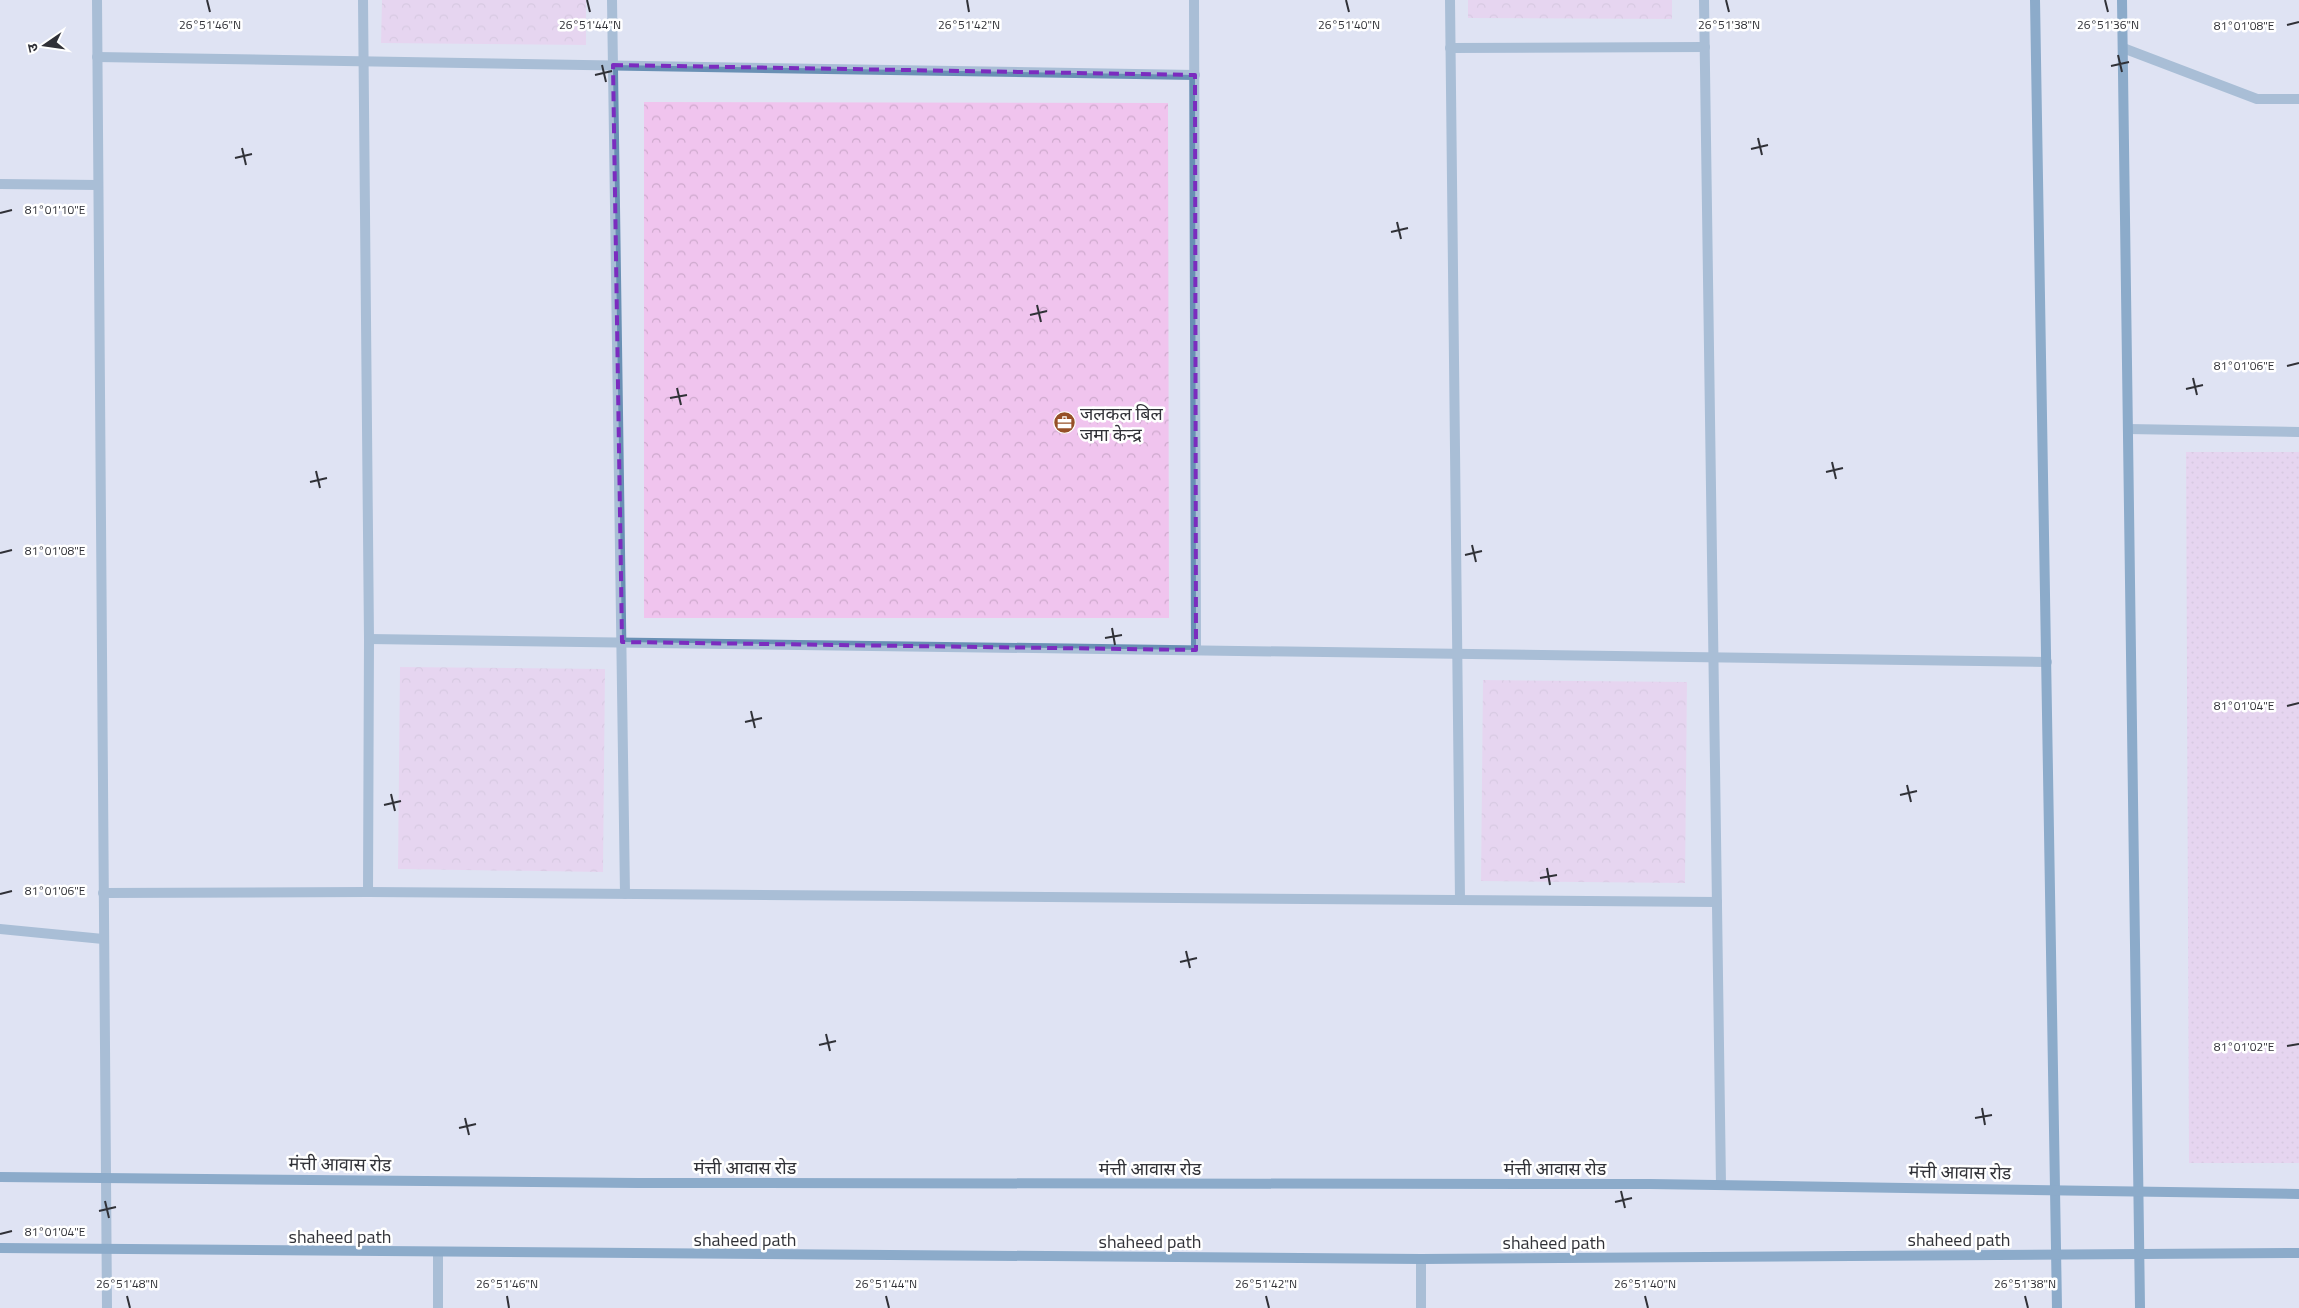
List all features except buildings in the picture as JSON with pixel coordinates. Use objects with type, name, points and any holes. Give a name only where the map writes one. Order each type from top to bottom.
[{"type":"street","points":[[97,0],[106,1308]]},
{"type":"street","points":[[363,0],[369,639],[368,892]]},
{"type":"street","points":[[612,0],[626,894]]},
{"type":"street","points":[[1194,0],[1196,650]]},
{"type":"street","points":[[1450,0],[1460,900]]},
{"type":"street","points":[[1704,0],[1721,1185]]},
{"type":"street","points":[[2035,0],[2057,1308]]},
{"type":"street","points":[[2122,0],[2140,1308]]},
{"type":"street","points":[[1450,48],[1705,47]]},
{"type":"street","points":[[2123,48],[2257,99],[2299,99]]},
{"type":"street","points":[[98,57],[1195,75]]},
{"type":"street","points":[[0,184],[98,185]]},
{"type":"street","points":[[2128,429],[2299,432]]},
{"type":"street","points":[[369,639],[2047,662]]},
{"type":"street","points":[[103,893],[368,892],[1717,902]]},
{"type":"street","points":[[0,929],[103,939]]},
{"type":"street","name":"मंत्ती आवास रोड","points":[[0,1177],[638,1184],[1721,1185],[2299,1194]]},
{"type":"street","name":"shaheed path","points":[[0,1248],[438,1253],[1421,1259],[2299,1253]]},
{"type":"street","points":[[438,1253],[438,1308]]},
{"type":"street","points":[[1421,1259],[1422,1308]]},
{"type":"highlighted area","points":[[613,65],[1195,75],[1196,650],[622,642]]},
{"type":"green space","points":[[382,0],[586,0],[586,45],[381,43]]},
{"type":"green space","points":[[1468,0],[1672,0],[1672,19],[1468,18]]},
{"type":"green space","points":[[644,102],[1168,103],[1169,618],[644,618]]},
{"type":"green space","points":[[2186,452],[2299,452],[2299,1163],[2189,1163]]},
{"type":"green space","points":[[400,667],[605,669],[603,872],[398,869]]},
{"type":"green space","points":[[1483,680],[1687,682],[1685,883],[1481,881]]},
{"type":"place","name":"जलकल बिल जमा केन्द्र","points":[[1064,423]]}]
